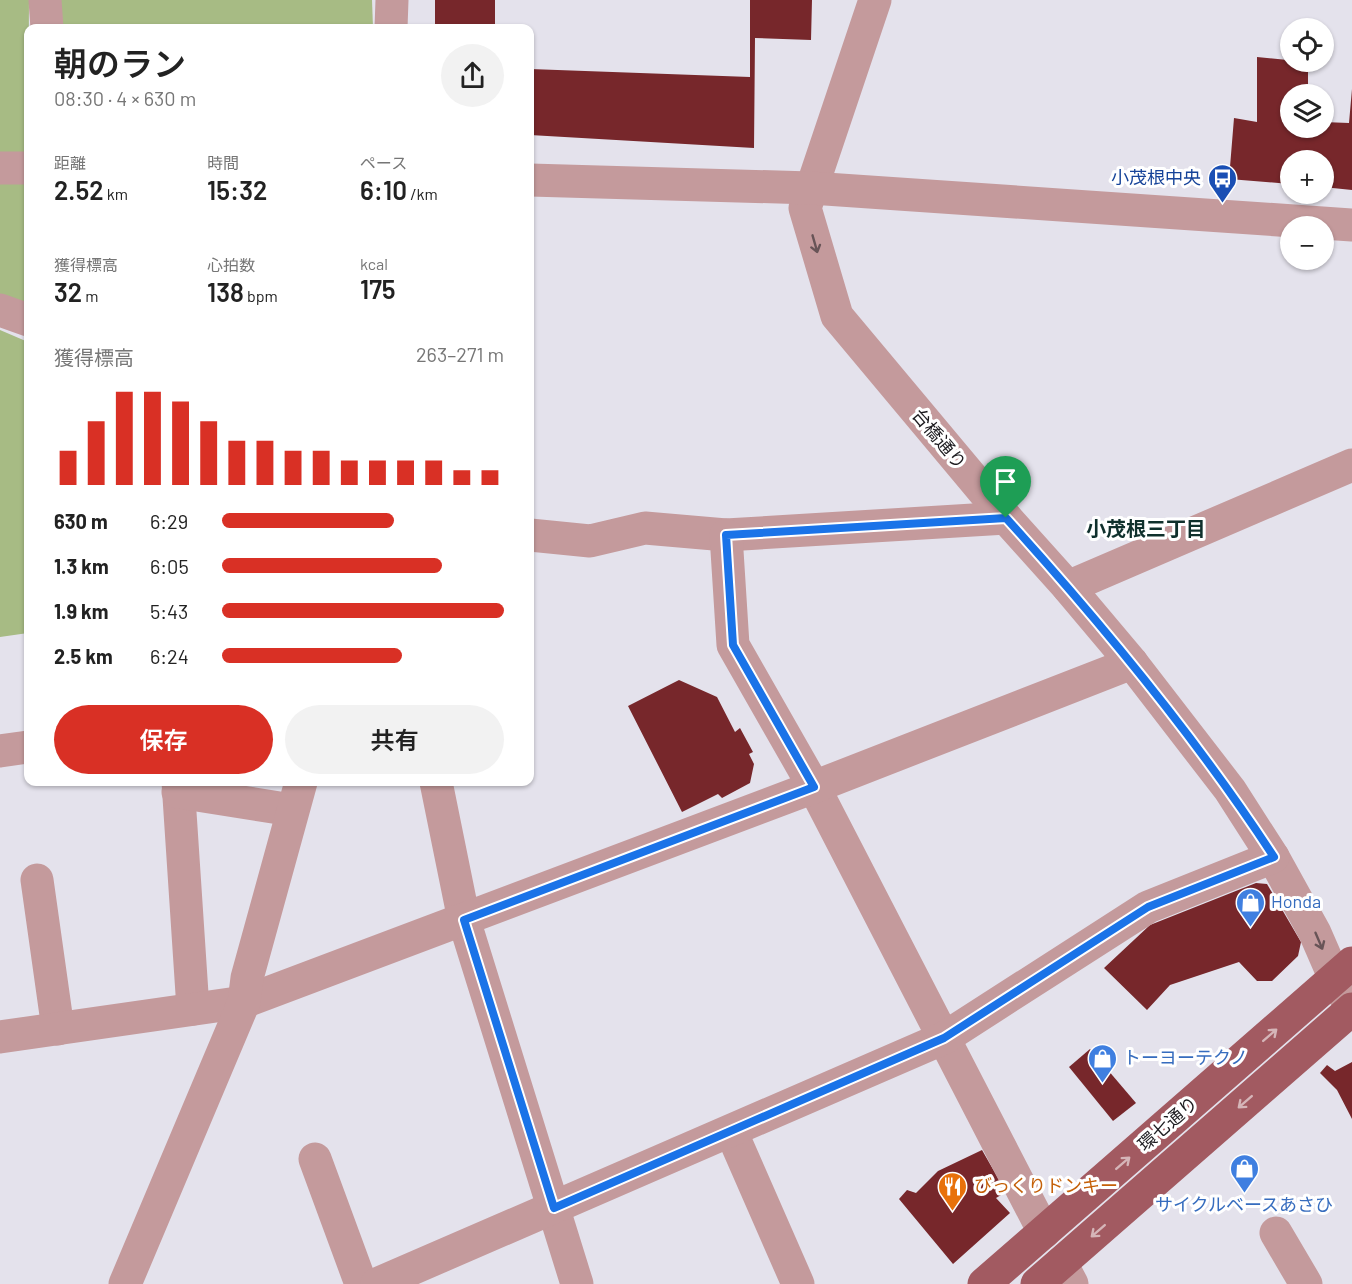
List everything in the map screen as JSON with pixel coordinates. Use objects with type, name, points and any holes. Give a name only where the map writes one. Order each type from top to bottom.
[{"type":"main road","name":"環七通り","points":[[984,1284],[1343,971]]},
{"type":"main road","name":"環七通り","points":[[1057,1277],[1352,1008]]},
{"type":"street","points":[[45,0],[47,24]]},
{"type":"street","points":[[391,24],[392,0]]},
{"type":"street","name":"台橋通り","points":[[875,0],[805,208],[837,316],[1006,518],[1132,663],[1230,790],[1274,857],[1315,933],[1343,971],[1352,1008]]},
{"type":"street","points":[[0,168],[24,168]]},
{"type":"street","points":[[534,180],[811,188],[1352,225]]},
{"type":"street","points":[[0,310],[24,319]]},
{"type":"street","points":[[1068,587],[1352,465]]},
{"type":"street","points":[[534,535],[590,541],[645,528],[726,535],[1006,518]]},
{"type":"street","points":[[726,535],[733,645],[814,787],[1044,1232]]},
{"type":"street","points":[[0,1037],[244,1002],[814,787],[1132,663]]},
{"type":"street","points":[[0,751],[24,748]]},
{"type":"street","points":[[437,786],[464,920],[577,1284]]},
{"type":"street","points":[[125,1284],[244,1002],[247,978],[297,796],[178,787],[193,1009]]},
{"type":"street","points":[[315,1159],[377,1283],[944,1038],[1148,907],[1274,857]]},
{"type":"street","points":[[37,879],[58,1029]]},
{"type":"street","points":[[731,1131],[798,1284]]},
{"type":"street","points":[[1276,1233],[1306,1284]]},
{"type":"green space","points":[[0,0],[29,0],[29,24],[24,24],[24,155],[0,155]]},
{"type":"green space","points":[[53,0],[372,0],[373,24],[54,24]]},
{"type":"green space","points":[[0,182],[24,182],[24,303],[0,296]]},
{"type":"green space","points":[[0,330],[24,340],[24,634],[0,637]]},
{"type":"building","points":[[435,0],[495,0],[495,24],[435,24]]},
{"type":"building","points":[[750,0],[812,0],[811,40],[755,38],[754,148],[534,135],[534,69],[750,77]]},
{"type":"building","points":[[1257,57],[1280,59],[1280,72],[1308,72],[1308,84],[1280,84],[1280,138],[1334,138],[1334,122],[1349,123],[1352,89],[1352,190],[1334,188],[1334,150],[1280,150],[1280,183],[1229,179],[1234,118],[1257,122]]},
{"type":"building","points":[[679,680],[717,697],[735,732],[740,728],[753,752],[749,754],[754,764],[750,783],[722,798],[718,794],[682,812],[628,706]]},
{"type":"building","points":[[1256,883],[1267,884],[1301,942],[1298,956],[1272,981],[1257,981],[1239,962],[1170,985],[1147,1010],[1104,968],[1150,925]]},
{"type":"building","points":[[1090,1049],[1136,1103],[1113,1121],[1069,1067]]},
{"type":"building","points":[[1352,1062],[1352,1119],[1337,1090],[1320,1073],[1327,1065],[1335,1071]]},
{"type":"building","points":[[982,1150],[1006,1192],[996,1198],[1010,1213],[953,1264],[899,1199],[907,1190],[916,1193],[938,1171]]},
{"type":"place","name":"小茂根中央","points":[[1222,204]]},
{"type":"place","name":"Honda","points":[[1250,928]]},
{"type":"place","name":"トーヨーテクノ","points":[[1102,1084]]},
{"type":"place","name":"サイクルベースあさひ","points":[[1244,1194]]},
{"type":"place","name":"びっくりドンキー","points":[[953,1212]]},
{"type":"district","name":"小茂根三丁目","points":[[1146,529]]},
{"type":"route","points":[[1006,518],[1132,663],[1230,790],[1274,857],[1148,907],[944,1038],[554,1208],[464,920],[814,787],[733,645],[726,535],[1006,518]]}]
